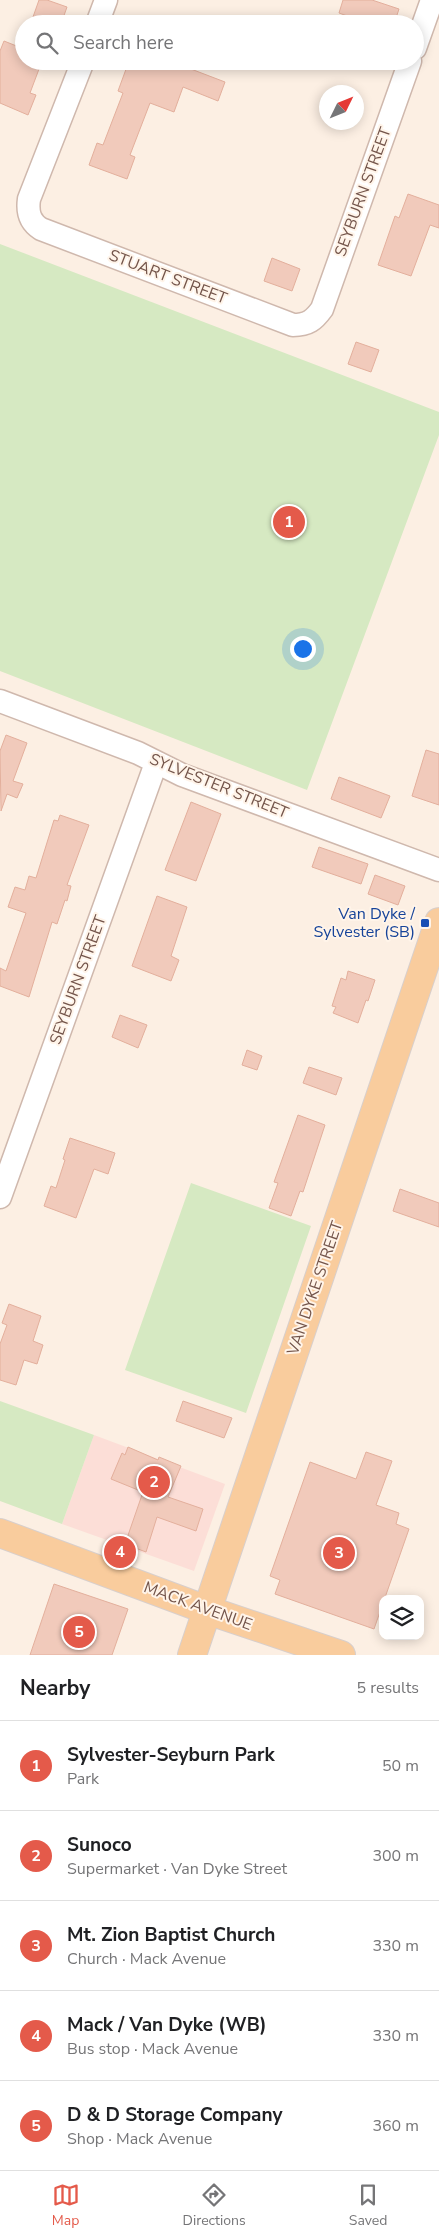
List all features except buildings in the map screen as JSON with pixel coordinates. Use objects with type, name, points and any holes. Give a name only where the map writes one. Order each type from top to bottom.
[{"type":"main road","name":"VAN DYKE STREET","points":[[192,1655],[439,922]]},
{"type":"main road","name":"MACK AVENUE","points":[[0,1533],[207,1610],[341,1655]]},
{"type":"street","points":[[100,15],[106,0]]},
{"type":"street","points":[[424,23],[432,0]]},
{"type":"street","name":"STUART STREET","points":[[79,70],[29,199],[28,215],[31,221],[41,229],[293,325],[303,325],[314,320]]},
{"type":"street","name":"SEYBURN STREET","points":[[314,320],[322,309],[407,70]]},
{"type":"street","name":"SYLVESTER STREET","points":[[0,701],[138,753],[182,775],[439,870]]},
{"type":"street","name":"SEYBURN STREET","points":[[0,1197],[156,763]]},
{"type":"shaded area","points":[[94,1435],[225,1484],[194,1571],[62,1524]]},
{"type":"green space","points":[[0,244],[439,412],[439,435],[307,790],[0,671]]},
{"type":"green space","points":[[191,1183],[311,1226],[246,1413],[125,1370]]},
{"type":"green space","points":[[0,1401],[94,1435],[62,1524],[0,1501]]},
{"type":"place","name":"Sylvester-Seyburn Park","points":[[289,522]]},
{"type":"place","name":"Van Dyke / Sylvester (SB)","points":[[425,923]]},
{"type":"place","name":"Sunoco","points":[[154,1482]]},
{"type":"place","name":"Mack / Van Dyke (WB)","points":[[120,1552]]},
{"type":"place","name":"Mt. Zion Baptist Church","points":[[339,1553]]},
{"type":"place","name":"D & D Storage Company","points":[[79,1632]]}]
